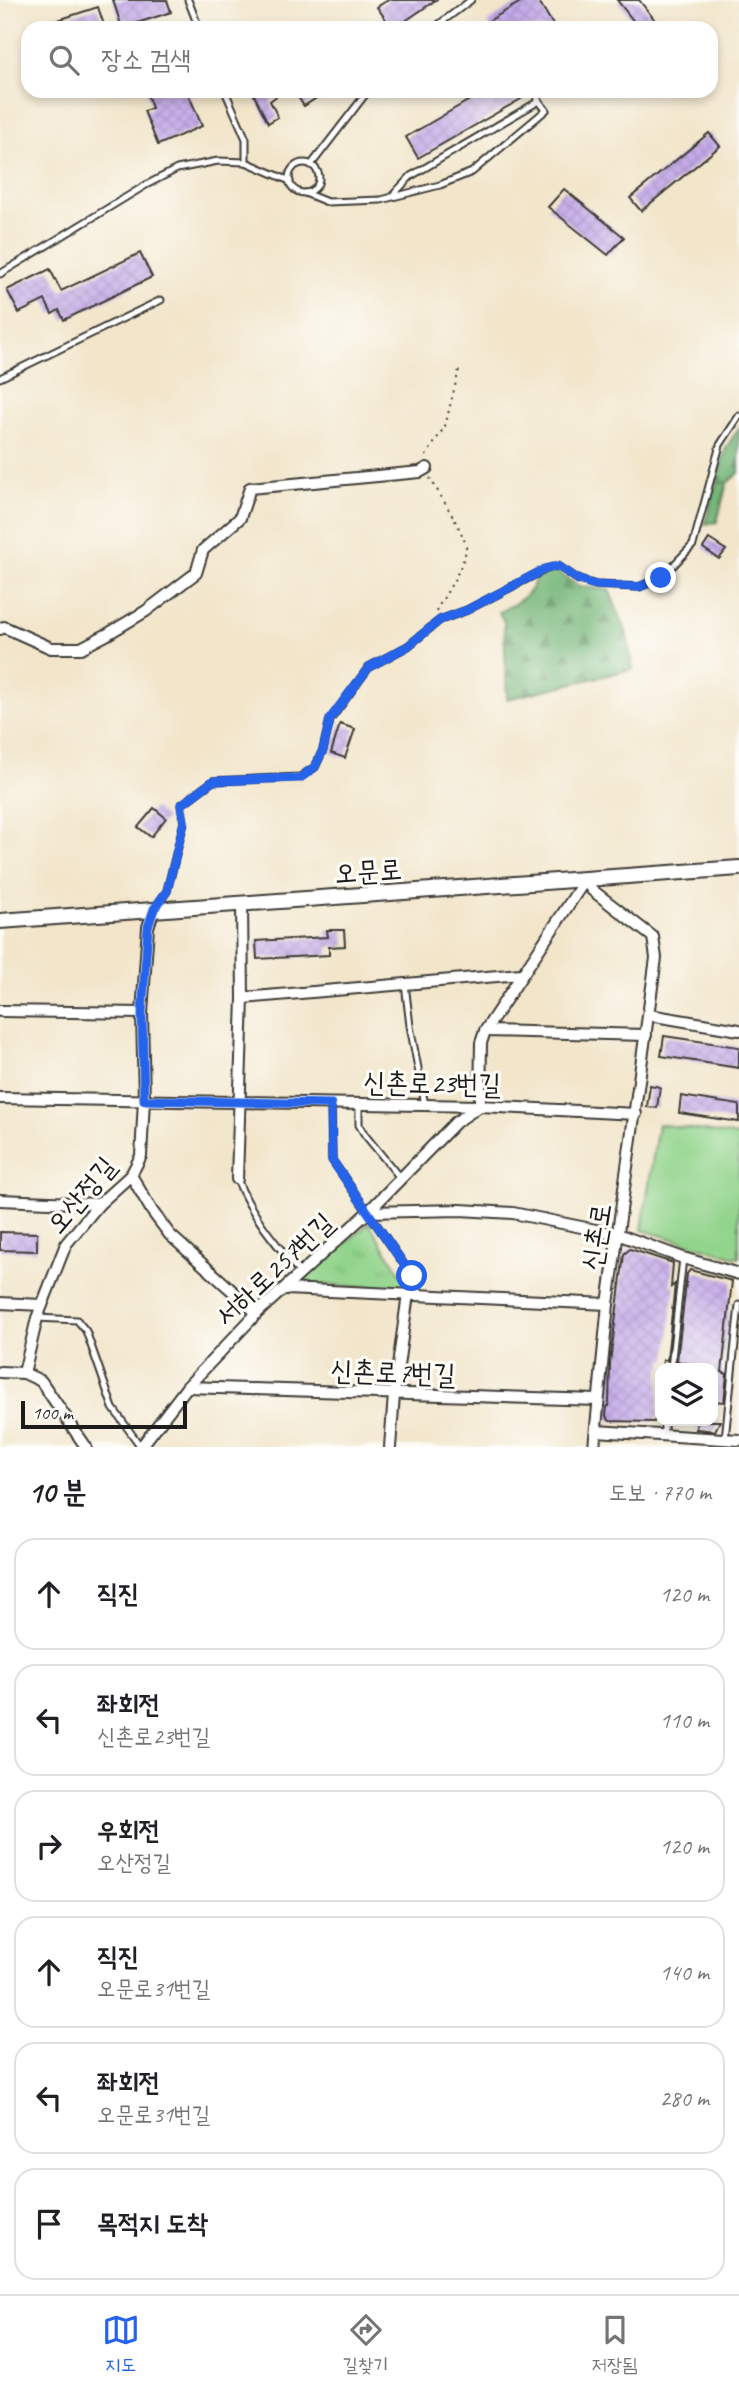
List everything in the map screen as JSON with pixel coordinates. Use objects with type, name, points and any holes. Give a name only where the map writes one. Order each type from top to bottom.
[{"type":"street","points":[[0,629],[4,627],[51,648],[81,648],[146,611],[195,573],[203,550],[240,518],[250,488],[420,472],[427,468]]},
{"type":"street","name":"오문로","points":[[0,921],[739,868]]},
{"type":"street","points":[[480,1106],[481,1043],[485,1031],[585,880]]},
{"type":"street","name":"신촌로","points":[[585,880],[592,890],[653,937],[656,958],[620,1235],[608,1304],[594,1447]]},
{"type":"street","points":[[237,1179],[243,998],[242,904]]},
{"type":"street","name":"오산정길","points":[[24,1373],[37,1318],[66,1244],[99,1204],[131,1175],[141,1156],[144,1100],[142,1013],[148,927],[154,909]]},
{"type":"street","points":[[243,998],[521,974]]},
{"type":"street","points":[[0,1011],[142,1013]]},
{"type":"street","points":[[649,1016],[739,1030]]},
{"type":"street","points":[[485,1031],[646,1035]]},
{"type":"street","name":"신촌로23번길","points":[[0,1098],[480,1106],[636,1114]]},
{"type":"street","name":"서하로257번길","points":[[141,1447],[187,1387],[257,1313],[368,1212],[456,1122],[480,1106]]},
{"type":"street","points":[[131,1175],[170,1235],[257,1313]]},
{"type":"street","points":[[0,1200],[99,1204]]},
{"type":"street","points":[[368,1212],[513,1213],[620,1235],[683,1258],[739,1274]]},
{"type":"street","points":[[286,1289],[608,1304]]},
{"type":"street","points":[[390,1447],[394,1395],[408,1294]]},
{"type":"street","points":[[0,1303],[42,1305]]},
{"type":"street","points":[[0,1372],[24,1373],[41,1381],[86,1447]]},
{"type":"street","name":"신촌로7번길","points":[[187,1387],[598,1401]]},
{"type":"street","points":[[596,1431],[739,1440]]},
{"type":"lane","points":[[188,0],[196,21]]},
{"type":"lane","points":[[443,21],[471,0]]},
{"type":"lane","points":[[228,98],[246,139],[246,162]]},
{"type":"lane","points":[[312,164],[364,98]]},
{"type":"lane","points":[[0,274],[177,169],[218,161],[246,162],[290,181],[295,190],[327,202],[389,198],[440,185],[472,172],[546,110],[538,98]]},
{"type":"lane","points":[[389,198],[411,176],[539,101]]},
{"type":"lane","points":[[290,181],[294,167],[302,163],[312,164],[318,171],[319,181],[314,189],[305,192]]},
{"type":"lane","points":[[0,379],[161,300]]},
{"type":"lane","points":[[154,909],[167,891],[170,880],[184,822],[181,805],[213,781],[300,778],[315,767],[323,750],[330,719],[369,667],[408,646],[440,620],[467,610],[545,569],[558,566],[579,580],[596,585],[639,587],[661,578],[693,545],[720,445],[739,416]]},
{"type":"lane","points":[[405,984],[425,1105]]},
{"type":"lane","points":[[331,1104],[332,1160],[412,1276],[421,1294]]},
{"type":"lane","points":[[359,1104],[359,1125],[401,1179]]},
{"type":"lane","points":[[237,1179],[261,1226],[301,1275]]},
{"type":"lane","points":[[671,1363],[683,1258]]},
{"type":"lane","points":[[725,1438],[739,1305]]},
{"type":"lane","name":"서하로257번길","points":[[37,1318],[77,1320],[86,1331],[113,1408],[141,1447]]},
{"type":"lane","points":[[663,1434],[664,1426]]},
{"type":"path","points":[[423,633],[461,564],[466,547],[430,478],[425,458],[445,426],[460,366]]},
{"type":"green space","points":[[739,428],[739,473],[727,483],[717,522],[705,524],[726,448]]},
{"type":"green space","points":[[554,570],[579,586],[609,590],[627,634],[633,669],[507,699],[504,622],[499,612],[526,595],[535,579]]},
{"type":"green space","points":[[658,1124],[739,1136],[739,1258],[642,1230]]},
{"type":"green space","points":[[369,1223],[410,1289],[298,1284]]},
{"type":"building","points":[[113,0],[167,0],[171,12],[143,21],[120,21]]},
{"type":"building","points":[[388,0],[436,0],[405,21],[387,21],[377,7]]},
{"type":"building","points":[[524,0],[538,0],[551,21],[489,21]]},
{"type":"building","points":[[617,0],[639,0],[656,21],[634,21]]},
{"type":"building","points":[[98,7],[103,21],[55,21]]},
{"type":"building","points":[[148,98],[190,98],[202,126],[158,145],[144,111],[152,108]]},
{"type":"building","points":[[256,98],[274,98],[270,101],[278,117],[268,123]]},
{"type":"building","points":[[299,98],[316,98],[304,106]]},
{"type":"building","points":[[473,98],[521,99],[418,158],[406,137]]},
{"type":"building","points":[[709,133],[720,146],[641,211],[630,198]]},
{"type":"building","points":[[564,189],[624,237],[608,255],[548,207]]},
{"type":"building","points":[[140,253],[152,277],[64,320],[59,310],[52,314],[45,300],[19,313],[7,290],[50,269],[61,291]]},
{"type":"building","points":[[709,539],[726,550],[719,559],[703,548]]},
{"type":"building","points":[[340,724],[355,729],[345,758],[331,753]]},
{"type":"building","points":[[154,808],[166,818],[151,837],[138,827]]},
{"type":"building","points":[[327,930],[344,930],[345,946],[329,947],[329,955],[257,959],[256,941],[328,937]]},
{"type":"building","points":[[664,1036],[739,1047],[739,1068],[661,1056]]},
{"type":"building","points":[[650,1085],[660,1087],[657,1108],[647,1107]]},
{"type":"building","points":[[681,1096],[739,1105],[739,1122],[679,1113]]},
{"type":"building","points":[[0,1232],[37,1233],[37,1251],[0,1250]]},
{"type":"building","points":[[630,1249],[673,1263],[671,1287],[675,1284],[667,1360],[655,1363],[654,1422],[610,1421],[606,1416],[624,1254]]},
{"type":"building","points":[[690,1270],[732,1281],[722,1372],[727,1374],[724,1402],[718,1401],[718,1363],[677,1361],[687,1274]]},
{"type":"building","points":[[696,1426],[718,1426],[715,1431],[696,1429]]},
{"type":"route","points":[[412,1276],[332,1160],[331,1104],[144,1100],[142,1013],[148,927],[154,909],[167,891],[184,822],[181,805],[213,781],[235,778],[300,778],[315,767],[323,750],[330,719],[369,667],[408,646],[440,620],[467,610],[545,569],[558,566],[579,580],[596,585],[639,587],[661,578]]}]
